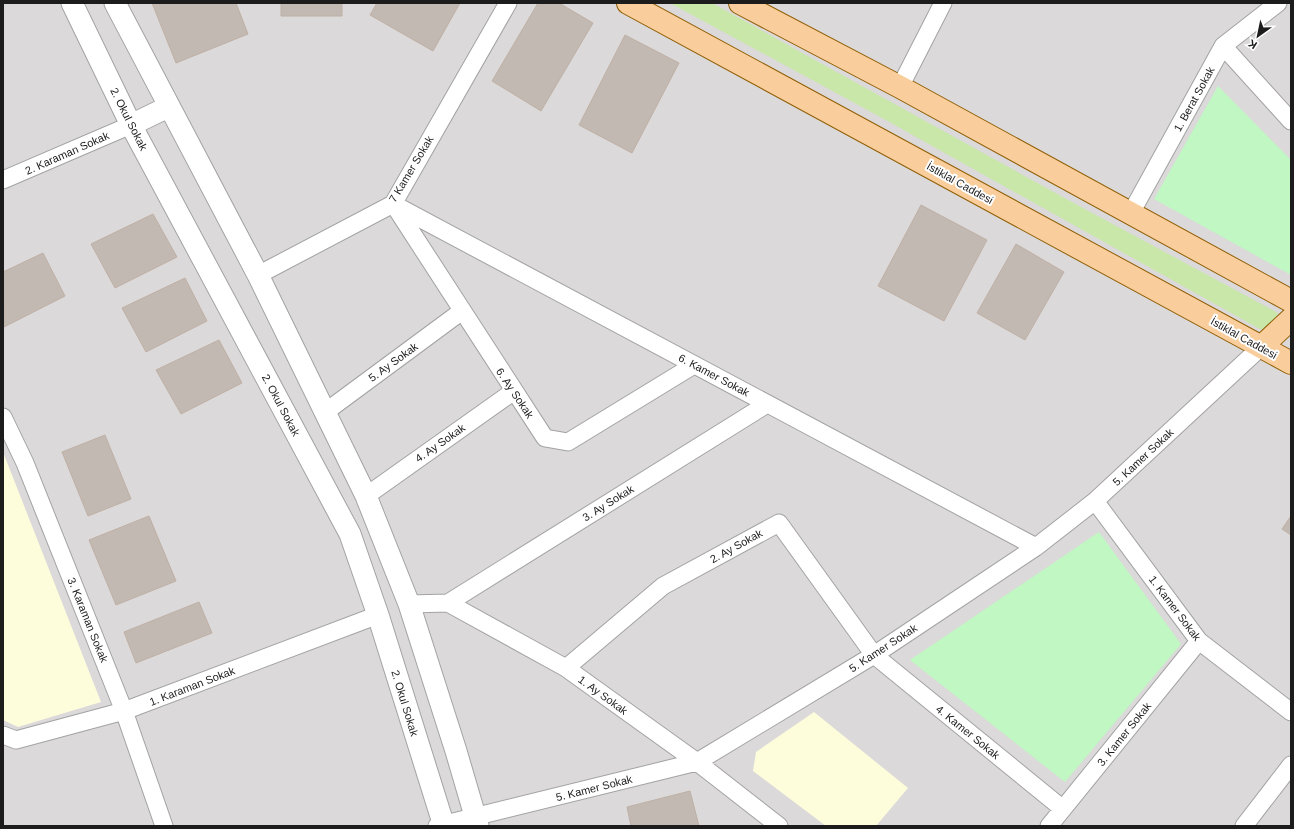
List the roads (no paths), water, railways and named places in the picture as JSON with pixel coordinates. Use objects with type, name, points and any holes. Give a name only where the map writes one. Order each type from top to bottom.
[{"type":"main road","name":"İstiklal Caddesi","points":[[628,3],[1291,363]]},
{"type":"main road","points":[[740,3],[900,87],[1131,212],[1291,301]]},
{"type":"main road","points":[[1261,347],[1291,319]]},
{"type":"street","name":"2. Okul Sokak","points":[[72,3],[131,125],[350,534],[378,615],[441,825]]},
{"type":"street","points":[[115,3],[168,107],[258,275],[324,413],[366,496],[409,604],[477,822]]},
{"type":"street","name":"7 Kamer Sokak","points":[[258,275],[392,204],[508,3]]},
{"type":"street","points":[[900,87],[943,3]]},
{"type":"street","name":"1. Berat Sokak","points":[[1131,212],[1223,46],[1278,3]]},
{"type":"street","points":[[1223,46],[1291,121]]},
{"type":"street","points":[[131,125],[168,107]]},
{"type":"street","name":"2. Karaman Sokak","points":[[3,180],[131,125]]},
{"type":"street","name":"6. Ay Sokak","points":[[392,204],[545,438],[568,442],[694,365]]},
{"type":"street","name":"6. Kamer Sokak","points":[[392,204],[1036,547]]},
{"type":"street","name":"5. Ay Sokak","points":[[324,413],[462,311]]},
{"type":"street","name":"5. Kamer Sokak","points":[[441,825],[477,822],[697,762],[874,655],[1036,547],[1095,501],[1261,347]]},
{"type":"street","name":"4. Ay Sokak","points":[[366,496],[514,391]]},
{"type":"street","name":"3. Ay Sokak","points":[[448,603],[767,404]]},
{"type":"street","name":"3. Karaman Sokak","points":[[3,417],[25,463],[124,712],[164,826]]},
{"type":"street","name":"1. Kamer Sokak","points":[[1095,501],[1199,642],[1291,712]]},
{"type":"street","name":"2. Ay Sokak","points":[[566,668],[663,586],[779,523],[874,655]]},
{"type":"street","points":[[378,615],[409,604],[448,603]]},
{"type":"street","name":"1. Ay Sokak","points":[[448,603],[566,668],[697,762],[779,826]]},
{"type":"street","name":"1. Karaman Sokak","points":[[3,735],[16,740],[124,712],[378,615]]},
{"type":"street","name":"3. Kamer Sokak","points":[[1049,826],[1199,642]]},
{"type":"street","name":"4. Kamer Sokak","points":[[874,655],[1063,809]]},
{"type":"street","points":[[1244,826],[1291,765]]}]
